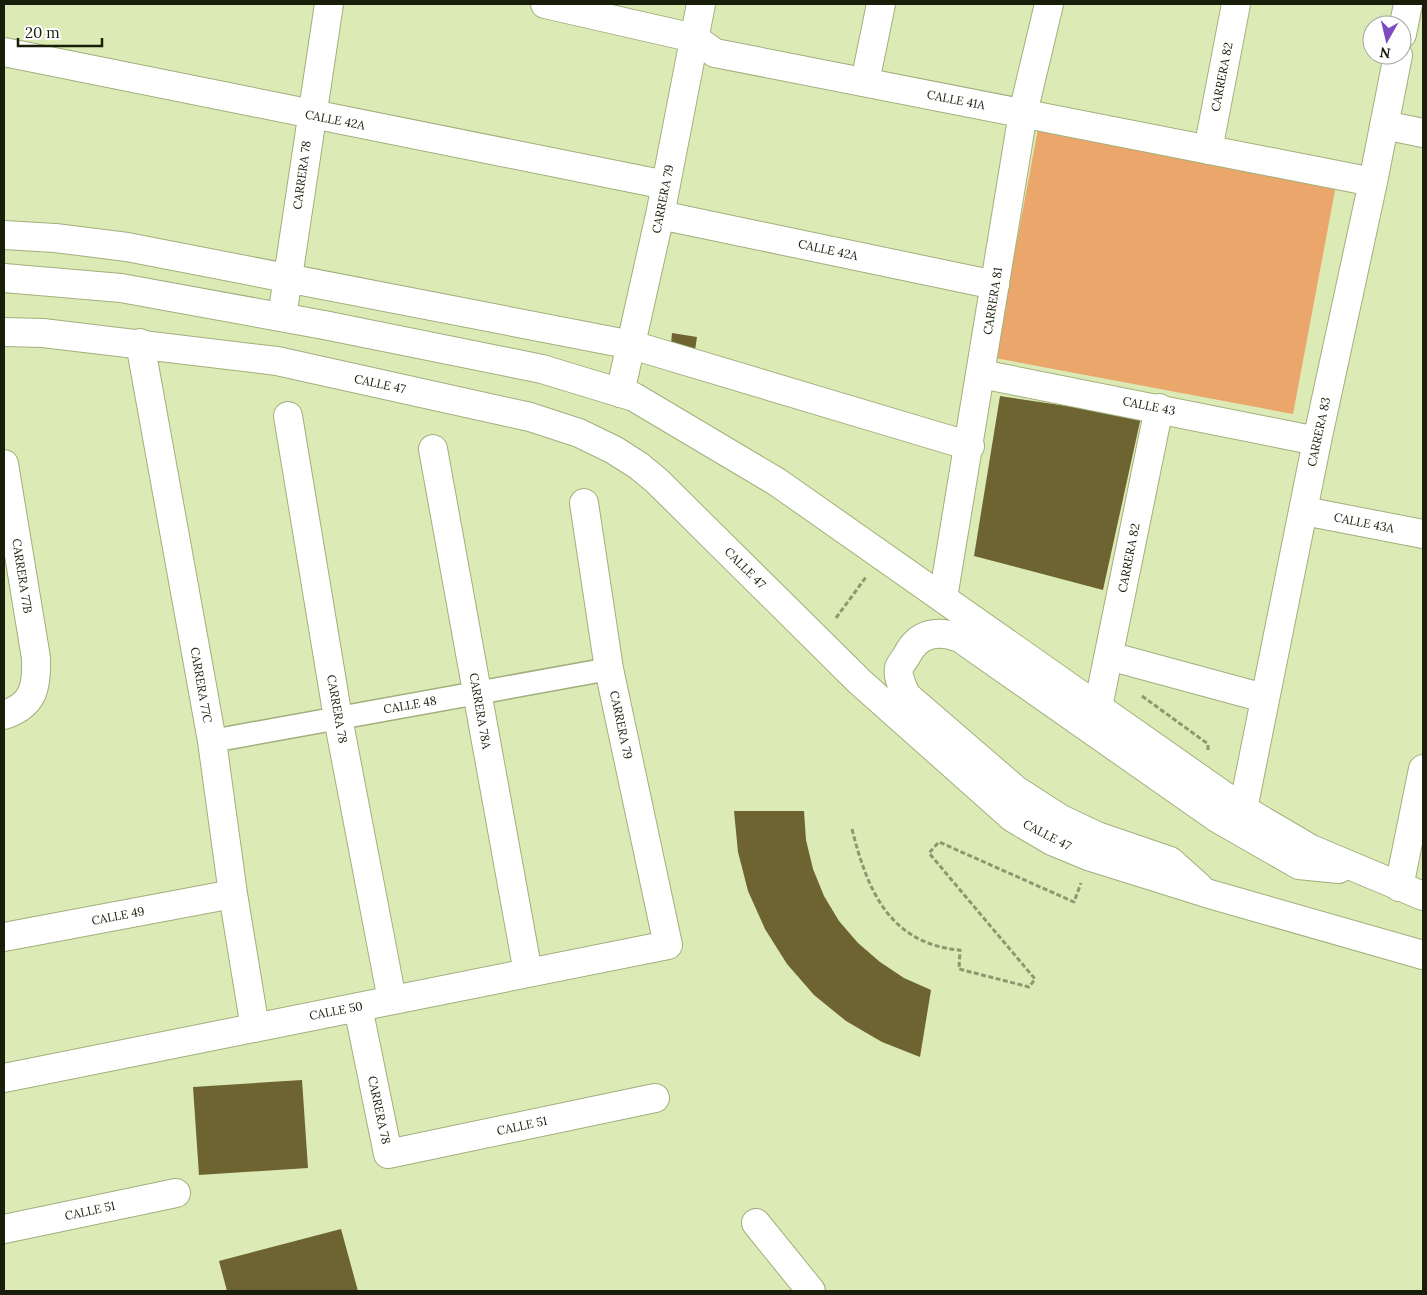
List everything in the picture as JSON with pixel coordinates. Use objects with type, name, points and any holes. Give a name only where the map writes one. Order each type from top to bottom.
[{"type":"street","name":"CARRERA 78","points":[[282,317],[329,4]]},
{"type":"street","name":"CALLE 41A","points":[[545,4],[694,38],[715,53],[1373,182]]},
{"type":"street","name":"CARRERA 79","points":[[620,393],[660,215],[701,4]]},
{"type":"street","points":[[865,82],[881,4]]},
{"type":"street","name":"CARRERA 81","points":[[943,598],[970,446],[1023,113],[1048,4]]},
{"type":"street","name":"CARRERA 82","points":[[1208,150],[1236,4]]},
{"type":"street","name":"CALLE 42A","points":[[4,52],[666,185]]},
{"type":"street","name":"CARRERA 83","points":[[1243,809],[1264,698],[1396,65]]},
{"type":"street","points":[[1384,125],[1423,133]]},
{"type":"street","name":"CALLE 42A","points":[[660,215],[995,285]]},
{"type":"street","points":[[4,235],[55,238],[127,247],[632,345],[970,446]]},
{"type":"street","points":[[4,278],[121,288],[282,317],[542,369],[634,397],[777,482],[1243,809],[1311,848],[1411,892],[1423,769]]},
{"type":"street","name":"CALLE 47","points":[[4,332],[43,333],[277,361],[530,416],[579,433],[614,450],[658,481],[860,682],[1014,818],[1052,841],[1091,857],[1206,893],[1423,955]]},
{"type":"street","name":"CARRERA 77C","points":[[140,344],[212,742],[233,894],[255,1028]]},
{"type":"street","name":"CALLE 43","points":[[981,374],[1317,441]]},
{"type":"street","name":"CARRERA 82","points":[[1098,707],[1110,656],[1159,408]]},
{"type":"street","name":"CARRERA 78","points":[[288,416],[338,718],[392,1000]]},
{"type":"street","name":"CARRERA 78A","points":[[434,448],[528,973]]},
{"type":"street","name":"CARRERA 77B","points":[[4,464],[36,658],[36,678],[32,694],[26,704],[16,711],[4,715]]},
{"type":"street","name":"CARRERA 79","points":[[584,503],[609,669],[668,945]]},
{"type":"street","name":"CALLE 43A","points":[[1304,511],[1423,534]]},
{"type":"street","points":[[1206,893],[1170,861],[1097,836],[1061,819],[1016,790],[906,695],[900,681],[899,668],[911,647],[932,633],[947,633],[960,638],[1217,818],[1299,865],[1364,871]]},
{"type":"street","points":[[1110,656],[1264,698]]},
{"type":"street","name":"CALLE 48","points":[[212,742],[609,669]]},
{"type":"street","name":"CALLE 49","points":[[4,936],[233,894]]},
{"type":"street","name":"CALLE 50","points":[[4,1078],[668,945]]},
{"type":"street","name":"CARRERA 78","points":[[358,1007],[388,1154]]},
{"type":"street","name":"CALLE 51","points":[[388,1154],[655,1098]]},
{"type":"street","name":"CALLE 51","points":[[4,1229],[176,1193]]},
{"type":"street","points":[[756,1223],[811,1291]]},
{"type":"path","points":[[819,641],[882,556]]},
{"type":"path","points":[[852,829],[860,862],[871,888],[884,909],[901,926],[916,939],[938,948],[960,950],[959,969],[1029,987],[1035,979],[929,853],[939,842],[1074,902],[1091,857]]},
{"type":"shaded area","points":[[1038,129],[1336,185],[1293,414],[995,358]]},
{"type":"building","points":[[672,333],[697,337],[694,357],[670,354]]},
{"type":"building","points":[[1000,396],[1141,417],[1103,590],[974,556]]},
{"type":"building","points":[[734,811],[804,811],[806,840],[813,869],[824,896],[839,921],[858,943],[880,962],[904,978],[931,990],[920,1057],[882,1042],[846,1021],[814,995],[787,964],[765,929],[748,891],[738,852]]},
{"type":"building","points":[[302,1080],[308,1168],[199,1175],[193,1087]]},
{"type":"building","points":[[341,1229],[358,1291],[227,1291],[219,1261]]}]
